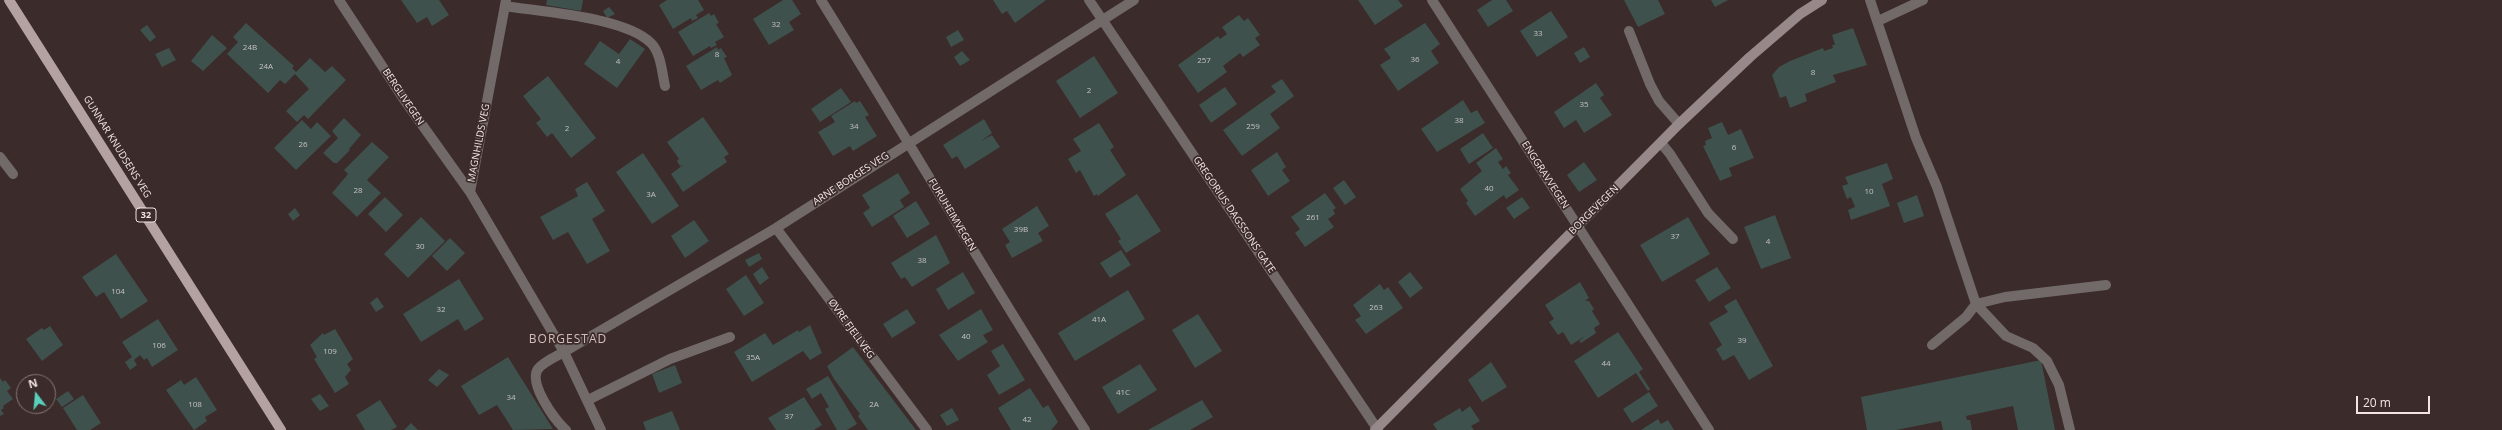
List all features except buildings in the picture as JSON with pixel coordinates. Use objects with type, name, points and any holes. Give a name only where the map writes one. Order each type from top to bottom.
[{"type":"main road","name":"GUNNAR KNUDSENS VEG","points":[[9,0],[281,430]]},
{"type":"street","name":"BERGLIVEGEN","points":[[339,0],[403,98],[470,192]]},
{"type":"street","name":"FURUHEIMVEGEN","points":[[821,0],[909,142],[1013,318],[1085,430]]},
{"type":"street","name":"GREGORIUS DAGSSONS GATE","points":[[1089,0],[1377,429]]},
{"type":"street","name":"ARNE BORGES VEG","points":[[566,430],[558,424],[536,385],[534,377],[539,368],[776,228],[1134,0]]},
{"type":"street","name":"ENGGRAVVEGEN","points":[[1432,0],[1709,430]]},
{"type":"street","name":"BORGEVEGEN","points":[[1377,429],[1679,124],[1756,52],[1800,14],[1822,0]]},
{"type":"street","points":[[1870,0],[1916,138],[1937,188],[1976,304],[2006,336],[2033,348],[2047,361],[2059,385],[2070,430]]},
{"type":"street","points":[[1878,21],[1922,0]]},
{"type":"street","name":"MAGNHILDS VEG","points":[[564,352],[470,192],[505,3],[602,22],[640,35],[655,49],[665,86]]},
{"type":"street","points":[[1629,31],[1650,84],[1659,101],[1679,124]]},
{"type":"street","points":[[1660,143],[1670,154],[1708,213],[1732,239]]},
{"type":"street","points":[[0,157],[13,174]]},
{"type":"street","name":"ØVRE FJELLVEG","points":[[776,228],[927,430]]},
{"type":"street","points":[[1932,345],[1966,318],[1976,304],[2005,297],[2106,285]]},
{"type":"street","points":[[588,400],[670,359],[730,338]]},
{"type":"street","points":[[564,352],[601,430]]},
{"type":"district","name":"BORGESTAD","points":[[568,340]]}]
